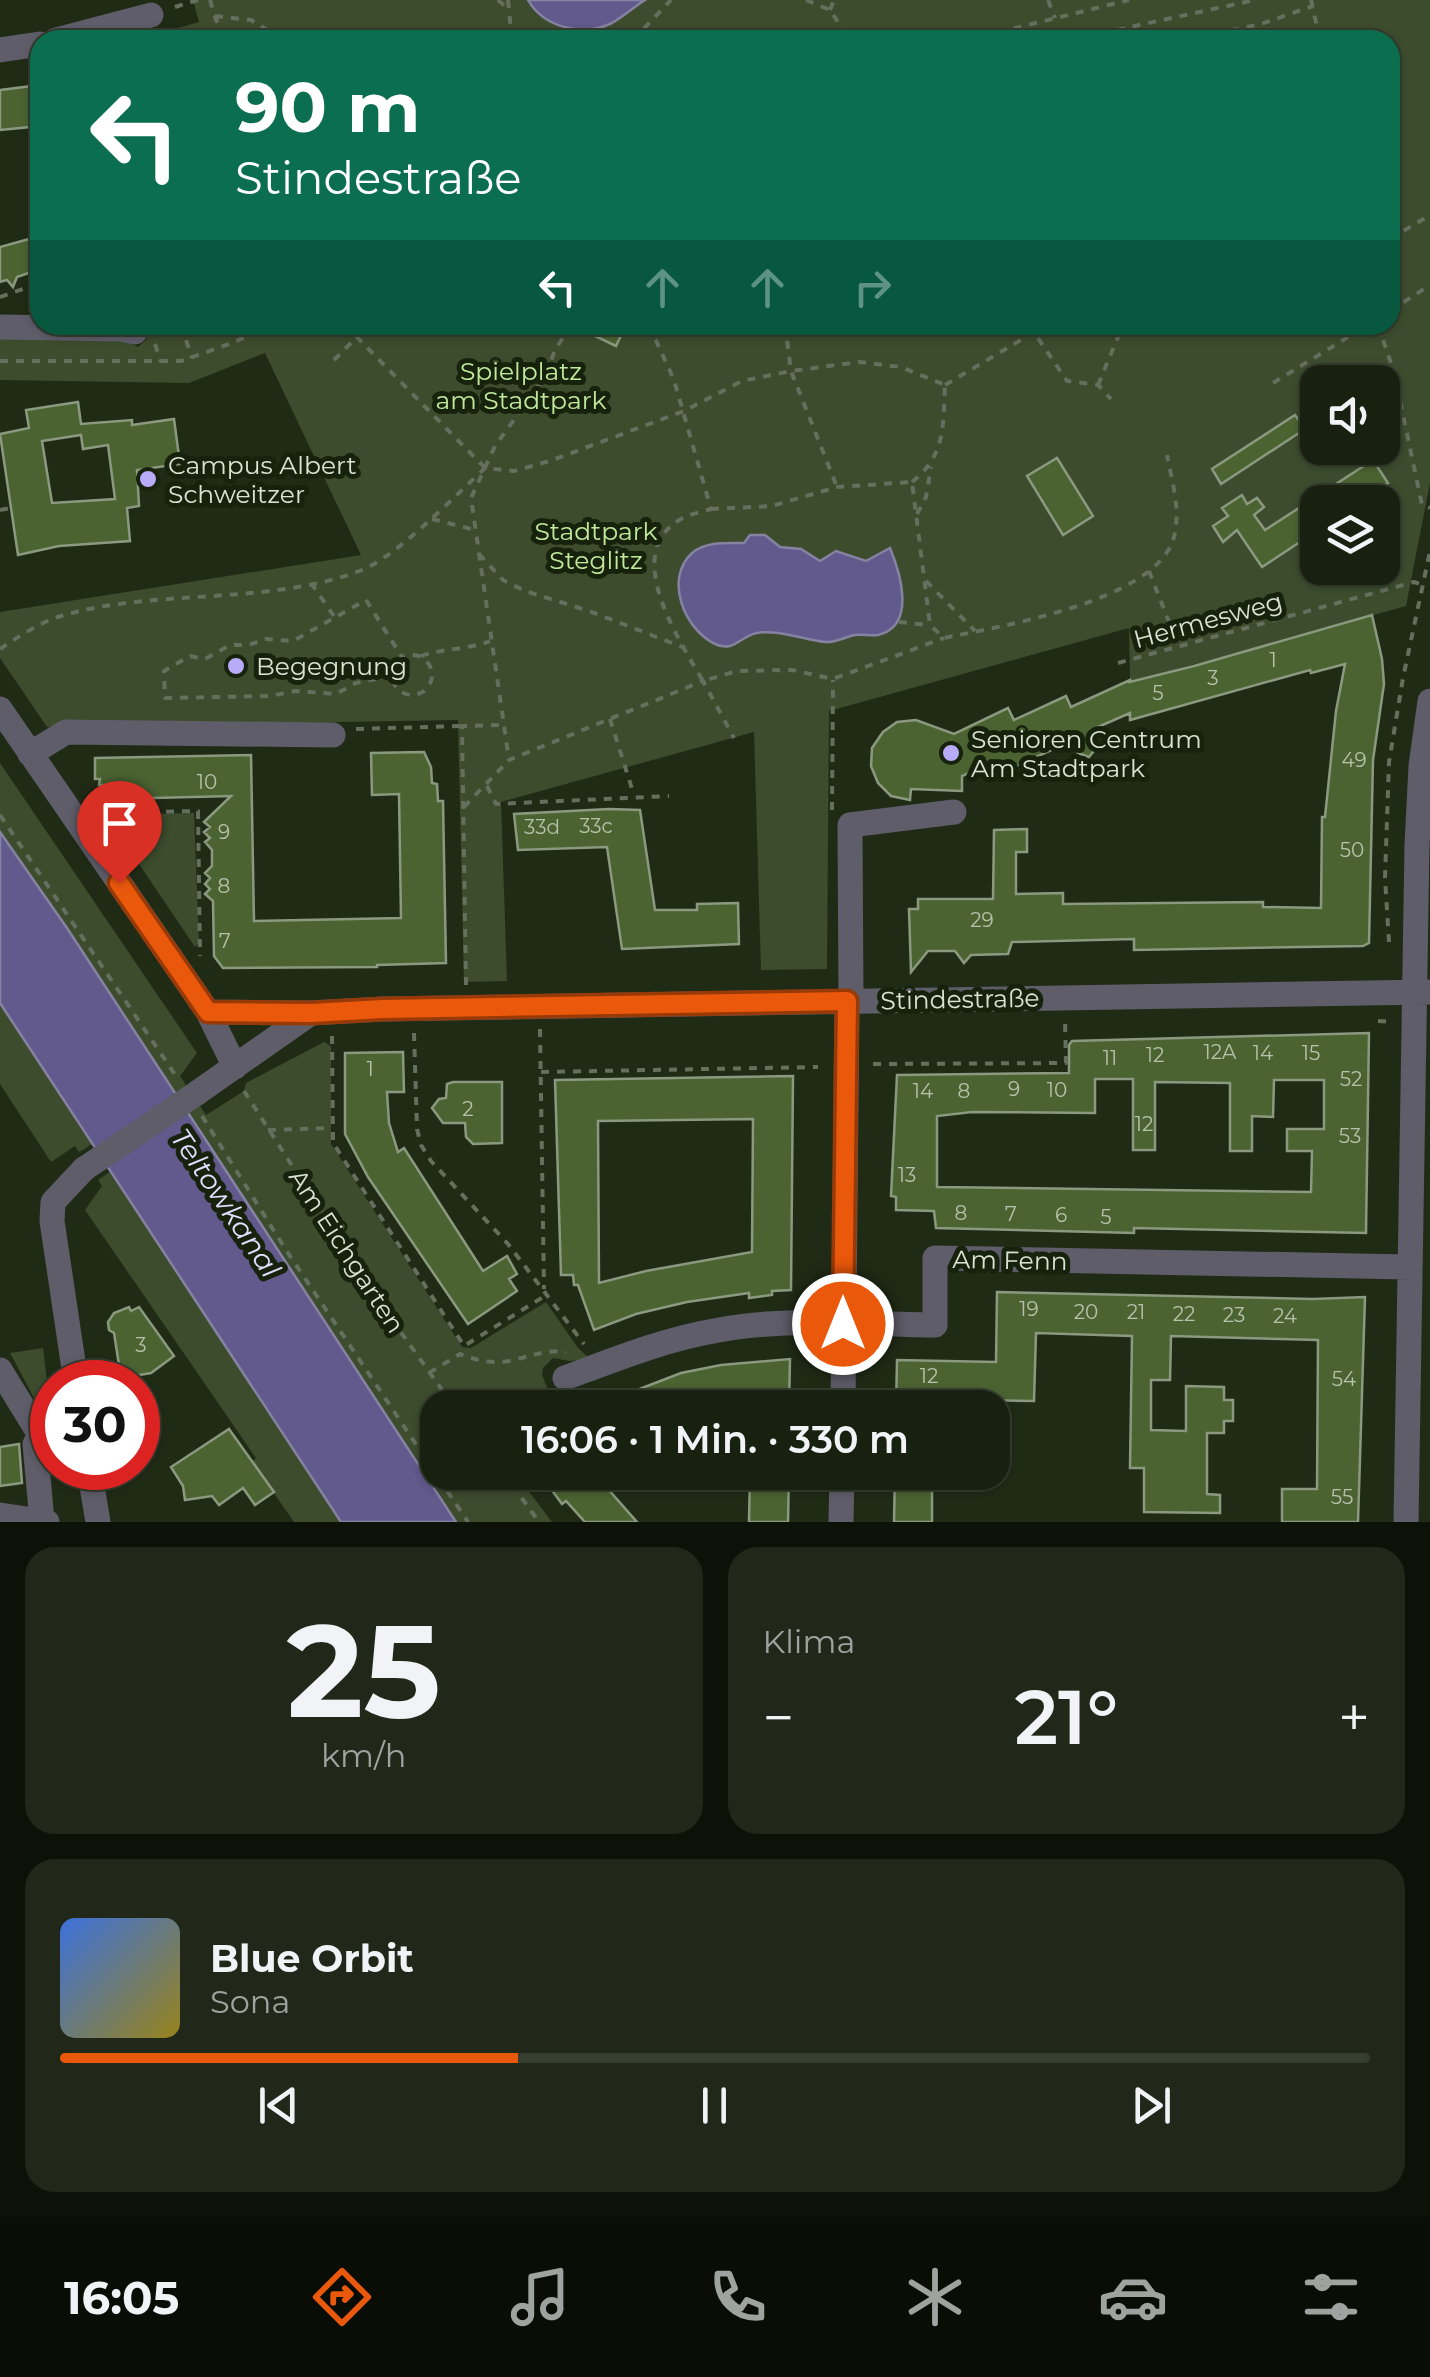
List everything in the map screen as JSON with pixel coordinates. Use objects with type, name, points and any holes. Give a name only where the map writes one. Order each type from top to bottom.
[{"type":"street","points":[[93,30],[152,14]]},
{"type":"street","points":[[0,50],[30,46]]},
{"type":"street","points":[[0,327],[30,327]]},
{"type":"street","points":[[1406,1522],[1419,1400],[1410,1268],[1422,992],[1419,802],[1430,701]]},
{"type":"street","points":[[0,709],[208,1012],[240,1079]]},
{"type":"street","points":[[30,754],[66,732],[333,735]]},
{"type":"street","points":[[842,1390],[850,825],[954,812]]},
{"type":"street","name":"Stindestraße","points":[[208,1012],[1422,992]]},
{"type":"street","points":[[73,1360],[52,1221],[53,1202],[84,1169],[191,1094],[240,1079],[311,1013]]},
{"type":"street","name":"Am Fenn","points":[[565,1378],[595,1360],[722,1329],[776,1324],[935,1325],[936,1258],[1410,1268]]},
{"type":"street","points":[[0,1370],[30,1412]]},
{"type":"street","points":[[0,1516],[44,1522],[41,1490]]},
{"type":"street","points":[[93,1490],[98,1522]]},
{"type":"street","points":[[842,1490],[842,1522]]},
{"type":"path","points":[[210,0],[224,30]]},
{"type":"path","points":[[498,0],[508,9]]},
{"type":"path","points":[[508,0],[511,30]]},
{"type":"path","points":[[642,30],[671,0]]},
{"type":"path","points":[[806,0],[830,10],[843,30]]},
{"type":"path","points":[[830,10],[834,0]]},
{"type":"path","points":[[1048,0],[1055,18]]},
{"type":"path","points":[[1007,30],[1129,0]]},
{"type":"path","points":[[1116,30],[1255,0]]},
{"type":"path","points":[[1232,30],[1261,24],[1312,3],[1318,30]]},
{"type":"path","points":[[215,16],[252,20],[268,30]]},
{"type":"path","points":[[1259,30],[1261,24]]},
{"type":"path","points":[[1400,233],[1430,214]]},
{"type":"path","points":[[1400,304],[1430,285]]},
{"type":"path","points":[[0,297],[30,287]]},
{"type":"path","points":[[184,335],[192,358]]},
{"type":"path","points":[[354,335],[485,468],[514,471],[684,411],[742,381],[791,371],[859,362],[901,367],[945,385]]},
{"type":"path","points":[[509,760],[471,498],[495,446],[545,378],[565,335]]},
{"type":"path","points":[[654,335],[684,411],[712,509]]},
{"type":"path","points":[[786,335],[791,371],[837,487]]},
{"type":"path","points":[[945,385],[1031,335]]},
{"type":"path","points":[[1035,335],[1067,381],[1098,385],[1111,398]]},
{"type":"path","points":[[1098,385],[1120,335]]},
{"type":"path","points":[[1273,383],[1352,335]]},
{"type":"path","points":[[1381,335],[1394,372],[1422,505],[1430,508]]},
{"type":"path","points":[[334,360],[357,338]]},
{"type":"path","points":[[917,514],[926,497],[930,467],[942,434],[945,385]]},
{"type":"path","points":[[464,807],[509,760],[704,681],[737,671],[792,670],[833,679],[944,638],[1102,600],[1149,571],[1173,541],[1176,498],[1166,455]]},
{"type":"path","points":[[734,738],[665,614],[654,568],[660,540],[680,519],[712,509],[772,506],[837,487],[912,482],[930,467]]},
{"type":"path","points":[[0,648],[58,617],[109,607],[310,583],[364,569],[430,518],[485,468]]},
{"type":"path","points":[[912,482],[930,626]]},
{"type":"path","points":[[0,510],[10,508]]},
{"type":"path","points":[[430,518],[475,530]]},
{"type":"path","points":[[479,554],[503,580],[526,591],[684,648]]},
{"type":"path","points":[[1149,571],[1178,645]]},
{"type":"path","points":[[925,580],[975,632]]},
{"type":"path","name":"Hermesweg","points":[[1118,663],[1414,582],[1423,585]]},
{"type":"path","points":[[310,583],[336,619]]},
{"type":"path","points":[[392,676],[356,683],[336,694],[296,691],[270,696],[166,698],[164,670],[190,656],[205,659],[224,647],[264,639],[292,640],[366,600],[402,657]]},
{"type":"path","points":[[898,622],[930,626],[944,638]]},
{"type":"path","points":[[420,656],[432,672],[425,690],[406,694],[398,690],[392,676],[394,665],[402,657],[444,648],[472,649],[490,641]]},
{"type":"path","points":[[610,719],[635,798]]},
{"type":"path","points":[[333,735],[344,729],[503,725]]},
{"type":"path","points":[[462,726],[466,987]]},
{"type":"path","points":[[487,786],[496,804],[668,796]]},
{"type":"path","points":[[92,813],[198,811],[200,956]]},
{"type":"path","points":[[0,816],[191,1094],[286,1250],[468,1522]]},
{"type":"path","points":[[873,1064],[1066,1063],[1064,997]]},
{"type":"path","points":[[413,1008],[417,1129],[421,1145],[546,1292],[595,1360]]},
{"type":"path","points":[[1378,1021],[1392,1022]]},
{"type":"path","points":[[540,1026],[546,1292]]},
{"type":"path","points":[[332,1036],[333,1143],[464,1346],[546,1292]]},
{"type":"path","points":[[541,1072],[818,1066]]},
{"type":"path","name":"Am Eichgarten","points":[[240,1079],[268,1130],[441,1390]]},
{"type":"path","points":[[268,1130],[332,1128]]},
{"type":"path","points":[[428,1372],[460,1354],[483,1362],[506,1362],[553,1350],[595,1360]]},
{"type":"path","points":[[516,1490],[539,1522]]},
{"type":"green space","name":"Stadtpark Steglitz","points":[[193,0],[1430,0],[1430,483],[1406,606],[1130,682],[1129,628],[829,711],[827,969],[761,970],[754,732],[501,802],[507,981],[464,982],[458,720],[47,727],[0,658],[0,612],[361,555],[265,353],[189,383],[0,380],[0,336],[125,341],[138,347],[146,335],[1400,335],[1400,30],[171,30],[199,22]]},
{"type":"green space","points":[[0,763],[197,1053],[180,1076],[206,1115],[244,1091],[246,1083],[324,1042],[331,1046],[331,1144],[462,1347],[471,1348],[546,1302],[590,1359],[553,1358],[543,1368],[548,1390],[420,1390],[420,1467],[0,832]]},
{"type":"green space","points":[[194,813],[199,943],[195,947],[106,815]]},
{"type":"green space","points":[[0,1003],[94,1143],[79,1152],[75,1146],[51,1162],[0,1084]]},
{"type":"green space","points":[[111,1171],[341,1522],[294,1522],[252,1462],[256,1458],[85,1210],[102,1186],[98,1180]]},
{"type":"green space","points":[[43,1348],[44,1360],[30,1360],[30,1391],[10,1353]]},
{"type":"green space","points":[[435,1490],[528,1490],[552,1522],[456,1522]]},
{"type":"water","points":[[528,0],[645,0],[612,23],[577,29],[554,23]]},
{"type":"water","points":[[750,535],[765,535],[780,547],[801,549],[820,561],[836,551],[866,561],[890,548],[901,584],[902,610],[898,621],[878,635],[855,635],[833,642],[765,632],[727,646],[715,644],[694,627],[687,615],[681,603],[679,576],[698,549],[744,543]]},
{"type":"water","name":"Teltowkanal","points":[[0,832],[420,1467],[420,1490],[435,1490],[456,1522],[341,1522],[0,1003]]},
{"type":"building","points":[[30,86],[30,127],[0,130],[0,90]]},
{"type":"building","points":[[30,239],[30,272],[17,277],[13,287],[7,280],[0,282],[0,247]]},
{"type":"building","points":[[593,335],[621,335],[616,346]]},
{"type":"building","points":[[78,402],[81,424],[132,420],[132,425],[174,419],[180,464],[137,470],[139,506],[127,508],[130,541],[59,546],[18,555],[0,434],[29,428],[26,410]],"holes":[[[81,435],[83,449],[108,445],[115,499],[52,503],[42,441]]]},
{"type":"building","points":[[1295,415],[1300,422],[1300,432],[1221,484],[1212,469]]},
{"type":"building","points":[[1057,458],[1093,516],[1063,535],[1027,476]]},
{"type":"building","points":[[1365,465],[1376,465],[1388,483],[1385,485],[1334,485]]},
{"type":"building","points":[[1242,495],[1247,504],[1257,498],[1264,507],[1254,515],[1265,530],[1300,507],[1300,542],[1262,567],[1237,530],[1223,542],[1213,526],[1228,516],[1222,508]]},
{"type":"building","points":[[1372,615],[1384,684],[1373,760],[1369,943],[1134,950],[1134,939],[1012,942],[1008,954],[971,955],[964,963],[955,951],[928,951],[911,972],[909,909],[918,909],[918,899],[993,899],[994,830],[1027,829],[1027,852],[1016,852],[1016,894],[1063,893],[1063,904],[1263,902],[1263,907],[1321,908],[1322,817],[1345,664],[1311,673],[1310,670],[1130,720],[1130,713],[1091,730],[1097,747],[1089,757],[1078,753],[1071,741],[1012,768],[995,761],[962,776],[962,791],[911,789],[910,800],[891,796],[878,783],[871,766],[872,748],[883,732],[897,722],[916,720],[954,734],[1008,708],[1014,720],[1066,696],[1071,707],[1130,680],[1194,666]]},
{"type":"building","points":[[424,752],[431,767],[432,783],[437,784],[438,801],[443,801],[446,963],[223,968],[214,956],[213,901],[205,894],[210,889],[205,884],[210,878],[205,873],[212,866],[212,850],[205,842],[210,838],[204,832],[210,827],[204,822],[231,796],[153,798],[145,805],[140,800],[135,805],[129,800],[124,806],[116,798],[108,799],[108,785],[99,785],[100,779],[95,779],[95,758],[251,755],[254,921],[401,918],[399,794],[372,795],[371,753]]},
{"type":"building","points":[[640,810],[655,910],[697,910],[697,904],[738,903],[739,944],[622,949],[607,847],[518,850],[514,814]]},
{"type":"building","points":[[1369,1033],[1366,1233],[936,1228],[934,1211],[896,1210],[896,1197],[891,1196],[897,1075],[1069,1073],[1072,1041]],"holes":[[[1095,1079],[1133,1079],[1133,1150],[1155,1150],[1155,1082],[1230,1083],[1230,1151],[1252,1151],[1252,1116],[1273,1117],[1274,1080],[1324,1080],[1324,1129],[1287,1129],[1287,1151],[1312,1151],[1311,1192],[937,1187],[937,1116],[972,1112],[1095,1113]]]},
{"type":"building","points":[[403,1052],[404,1092],[387,1092],[389,1123],[398,1152],[404,1148],[483,1271],[507,1256],[517,1274],[509,1279],[517,1291],[468,1324],[368,1177],[345,1134],[345,1053]]},
{"type":"building","points":[[793,1076],[791,1290],[749,1298],[749,1293],[687,1302],[636,1314],[594,1330],[573,1275],[561,1275],[555,1080]],"holes":[[[753,1119],[752,1252],[599,1283],[598,1121]]]},
{"type":"building","points":[[502,1082],[502,1143],[473,1144],[466,1137],[465,1123],[443,1123],[432,1108],[439,1099],[446,1098],[447,1084]]},
{"type":"building","points":[[997,1292],[1365,1297],[1358,1522],[1282,1522],[1282,1489],[1317,1489],[1318,1340],[1171,1336],[1170,1380],[1151,1380],[1151,1430],[1186,1431],[1186,1386],[1224,1387],[1224,1400],[1233,1400],[1233,1421],[1224,1421],[1224,1433],[1207,1433],[1207,1494],[1220,1495],[1220,1513],[1144,1512],[1144,1468],[1130,1468],[1132,1336],[1036,1333],[1034,1401],[1010,1401],[1010,1390],[896,1390],[897,1360],[996,1362]]},
{"type":"building","points":[[139,1307],[174,1356],[160,1366],[160,1360],[118,1360],[108,1322],[114,1313]]},
{"type":"building","points":[[790,1359],[789,1390],[637,1390],[681,1373]]},
{"type":"building","points":[[229,1429],[274,1492],[255,1505],[243,1488],[219,1505],[212,1496],[185,1500],[183,1486],[171,1467]]},
{"type":"building","points":[[19,1444],[22,1483],[0,1486],[0,1447]]},
{"type":"building","points":[[552,1490],[609,1490],[637,1522],[585,1522],[566,1501],[562,1504]]},
{"type":"building","points":[[750,1490],[789,1490],[788,1522],[749,1522]]},
{"type":"building","points":[[895,1490],[932,1490],[932,1522],[894,1522]]},
{"type":"place","name":"Campus Albert Schweitzer","points":[[148,479]]},
{"type":"place","name":"Begegnung","points":[[236,666]]},
{"type":"place","name":"Senioren Centrum Am Stadtpark","points":[[951,753]]},
{"type":"route","points":[[119,883],[208,1012],[847,1001],[843,1324]]},
{"type":"park label","name":"Spielplatz am Stadtpark","points":[[521,386]]}]
